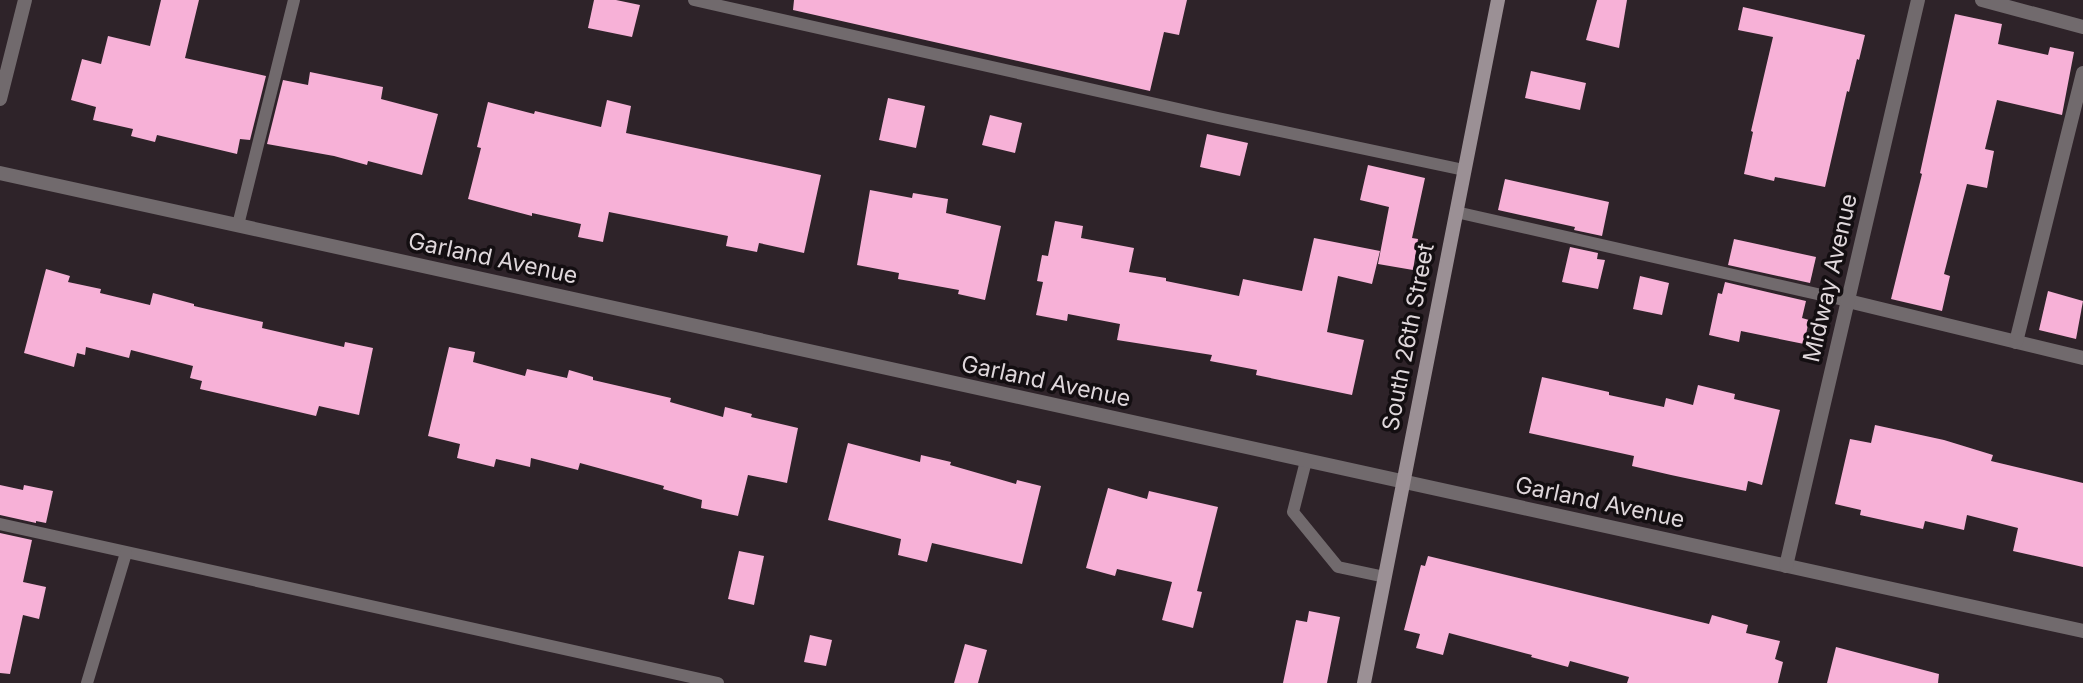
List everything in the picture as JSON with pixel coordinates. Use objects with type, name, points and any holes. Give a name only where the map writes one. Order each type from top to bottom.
[{"type":"street","points":[[0,99],[25,0]]},
{"type":"street","name":"South 26th Street","points":[[1364,683],[1498,0]]},
{"type":"street","name":"Midway Avenue","points":[[1786,566],[1917,0]]},
{"type":"street","points":[[1982,0],[2083,27]]},
{"type":"street","points":[[2016,342],[2083,73]]},
{"type":"street","name":"Garland Avenue","points":[[0,173],[2083,631]]},
{"type":"street","points":[[1848,300],[2083,358]]},
{"type":"lane","points":[[238,225],[294,0]]},
{"type":"lane","points":[[694,0],[1218,118],[1464,170]]},
{"type":"lane","points":[[1456,212],[1848,300]]},
{"type":"lane","points":[[1306,461],[1293,512],[1338,568],[1385,577]]},
{"type":"lane","points":[[0,524],[718,683]]},
{"type":"lane","points":[[87,683],[126,553]]},
{"type":"building","points":[[161,0],[199,0],[185,58],[266,76],[250,140],[240,139],[237,154],[157,135],[155,142],[131,136],[133,129],[93,120],[96,107],[71,100],[82,59],[101,64],[108,36],[150,46]]},
{"type":"building","points":[[594,0],[616,0],[640,5],[632,37],[588,28]]},
{"type":"building","points":[[794,0],[1187,0],[1179,35],[1164,32],[1150,91],[793,10]]},
{"type":"building","points":[[1597,0],[1627,0],[1619,48],[1586,40]]},
{"type":"building","points":[[1743,7],[1865,35],[1849,92],[1847,91],[1825,187],[1775,177],[1774,181],[1744,174],[1773,37],[1738,30]]},
{"type":"building","points":[[1955,14],[2002,24],[1998,44],[2048,55],[2050,47],[2074,52],[2062,115],[1997,100],[1985,149],[1994,151],[1987,188],[1967,184],[1944,274],[1950,276],[1942,311],[1891,299],[1922,174],[1920,173]]},
{"type":"building","points":[[1531,71],[1586,83],[1580,110],[1525,98]]},
{"type":"building","points":[[310,72],[383,87],[381,99],[438,114],[422,175],[368,161],[367,165],[267,144],[283,80],[308,85]]},
{"type":"building","points":[[888,98],[925,106],[916,148],[879,140]]},
{"type":"building","points":[[607,100],[631,106],[626,133],[821,175],[804,253],[759,243],[757,252],[726,246],[728,236],[609,212],[603,242],[578,237],[581,224],[532,213],[532,216],[468,199],[481,148],[477,147],[488,102],[601,127]]},
{"type":"building","points":[[990,115],[1022,123],[1015,153],[982,145]]},
{"type":"building","points":[[1207,134],[1248,143],[1240,176],[1200,167]]},
{"type":"building","points":[[1368,165],[1425,178],[1412,238],[1418,239],[1413,270],[1378,264],[1389,207],[1360,200]]},
{"type":"building","points":[[1505,179],[1609,202],[1602,236],[1574,230],[1575,227],[1498,210]]},
{"type":"building","points":[[870,190],[912,198],[913,193],[948,199],[946,213],[1001,226],[985,300],[958,294],[959,290],[898,279],[899,273],[857,265]]},
{"type":"building","points":[[1055,221],[1083,226],[1081,238],[1134,248],[1129,272],[1239,296],[1243,279],[1302,291],[1314,238],[1380,251],[1372,284],[1338,276],[1327,332],[1364,340],[1352,395],[1256,375],[1257,370],[1210,361],[1212,355],[1117,340],[1120,324],[1068,314],[1067,321],[1036,315],[1043,282],[1037,281],[1042,255],[1048,256]]},
{"type":"building","points":[[1734,239],[1816,257],[1810,283],[1728,265]]},
{"type":"building","points":[[1570,247],[1598,253],[1597,259],[1605,260],[1598,289],[1562,282]]},
{"type":"building","points":[[46,269],[70,276],[68,282],[101,289],[100,293],[150,305],[153,293],[194,306],[263,322],[262,328],[344,347],[345,342],[373,348],[359,415],[319,406],[316,416],[200,389],[202,381],[190,378],[193,366],[131,350],[129,358],[86,347],[85,355],[77,353],[74,367],[24,353]]},
{"type":"building","points":[[1640,276],[1669,283],[1662,315],[1633,309]]},
{"type":"building","points":[[1725,282],[1806,301],[1802,318],[1809,320],[1804,344],[1741,331],[1739,342],[1709,335],[1718,293],[1722,294]]},
{"type":"building","points":[[2048,291],[2083,301],[2076,339],[2039,330]]},
{"type":"building","points":[[449,347],[475,352],[473,362],[525,376],[527,369],[567,378],[569,370],[593,377],[593,380],[671,398],[670,402],[723,417],[725,407],[752,414],[751,417],[798,428],[787,483],[748,475],[738,516],[701,508],[702,500],[663,489],[664,486],[580,463],[578,470],[531,458],[530,467],[496,459],[494,467],[457,458],[460,444],[428,436]]},
{"type":"building","points":[[1542,377],[1664,407],[1666,398],[1693,405],[1698,385],[1735,394],[1734,399],[1780,410],[1762,485],[1748,481],[1746,491],[1671,475],[1632,466],[1634,456],[1529,433]]},
{"type":"building","points":[[1875,425],[1944,440],[1993,455],[1991,461],[2083,483],[2083,567],[2013,551],[2018,528],[1967,515],[1964,530],[1925,521],[1923,529],[1860,515],[1861,510],[1835,504],[1850,439],[1871,443]]},
{"type":"building","points":[[848,443],[920,462],[921,455],[1016,484],[1017,480],[1041,486],[1022,564],[932,543],[927,562],[898,555],[901,539],[828,520]]},
{"type":"building","points":[[0,485],[23,490],[24,485],[53,491],[46,523],[0,515]]},
{"type":"building","points":[[1108,488],[1147,499],[1149,491],[1218,507],[1197,591],[1202,592],[1193,628],[1162,620],[1172,582],[1117,569],[1115,576],[1086,568]]},
{"type":"building","points":[[0,533],[32,540],[23,582],[46,587],[39,619],[23,615],[10,674],[0,673]]},
{"type":"building","points":[[739,551],[764,556],[754,605],[728,599]]},
{"type":"building","points":[[1428,556],[1709,624],[1712,615],[1748,625],[1746,633],[1780,641],[1775,659],[1783,662],[1778,683],[1627,683],[1629,677],[1570,661],[1568,667],[1449,633],[1443,655],[1416,648],[1420,634],[1404,630],[1421,565],[1425,566]]},
{"type":"building","points":[[1309,611],[1340,617],[1327,683],[1283,683],[1296,620],[1307,622]]},
{"type":"building","points":[[810,635],[832,640],[826,666],[804,662]]},
{"type":"building","points":[[965,644],[987,650],[978,683],[954,683]]},
{"type":"building","points":[[1836,647],[1939,674],[1938,683],[1827,683]]}]
